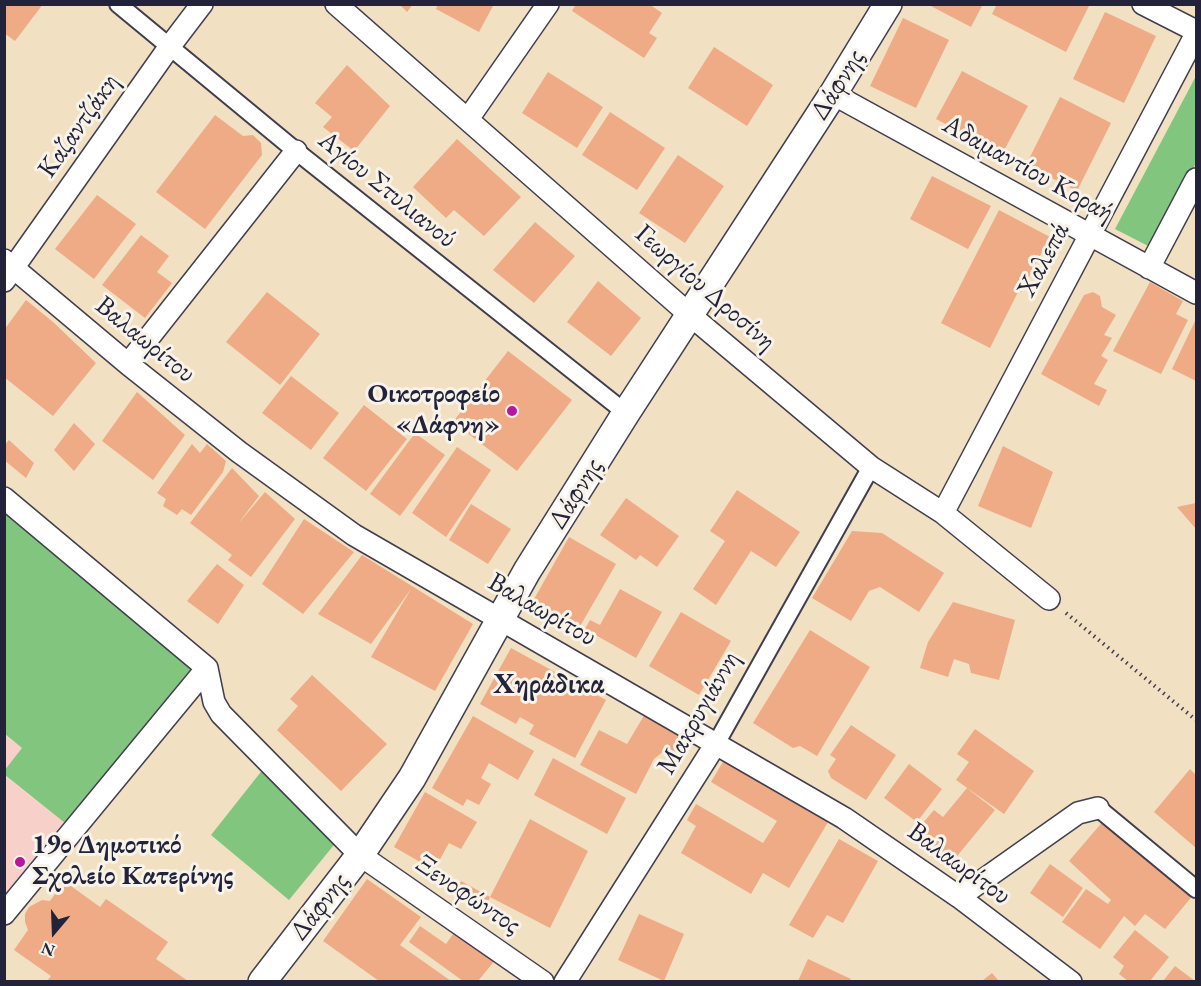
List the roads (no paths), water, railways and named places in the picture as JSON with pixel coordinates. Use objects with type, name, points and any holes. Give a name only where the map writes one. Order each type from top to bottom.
[{"type":"street","name":"Αγίου Στυλιανού","points":[[118,4],[296,151],[626,413]]},
{"type":"street","name":"Καζαντζάκη","points":[[8,270],[202,4]]},
{"type":"street","name":"Γεωργίου Δροσίνη","points":[[336,4],[690,315],[871,467],[943,513],[1049,599]]},
{"type":"street","points":[[468,119],[548,4]]},
{"type":"street","name":"Δάφνης","points":[[262,981],[360,855],[412,778],[499,619],[626,413],[833,94],[888,4]]},
{"type":"street","points":[[1143,4],[1197,33]]},
{"type":"street","name":"Χαλεπά","points":[[943,513],[1197,33]]},
{"type":"street","name":"Αδαμαντίου Κοραή","points":[[833,94],[1197,293]]},
{"type":"street","points":[[128,364],[296,151]]},
{"type":"street","points":[[1149,268],[1197,179]]},
{"type":"street","name":"Βαλαωρίτου","points":[[8,270],[239,453],[354,535],[717,742],[844,818],[959,897],[1071,981]]},
{"type":"street","name":"Μακρυγιάννη","points":[[565,981],[717,742],[871,467]]},
{"type":"street","points":[[4,498],[207,668],[4,914]]},
{"type":"street","name":"Ξενοφώντος","points":[[207,668],[214,702],[221,714],[360,855],[543,981]]},
{"type":"street","points":[[959,897],[1078,813],[1098,808],[1197,889]]},
{"type":"place","name":"Οικοτροφείο «Δάφνη»","points":[[512,411]]},
{"type":"place","name":"19ο Δημοτικό Σχολείο Κατερίνης","points":[[20,862]]},
{"type":"district","name":"Χηράδικα","points":[[549,685]]}]
